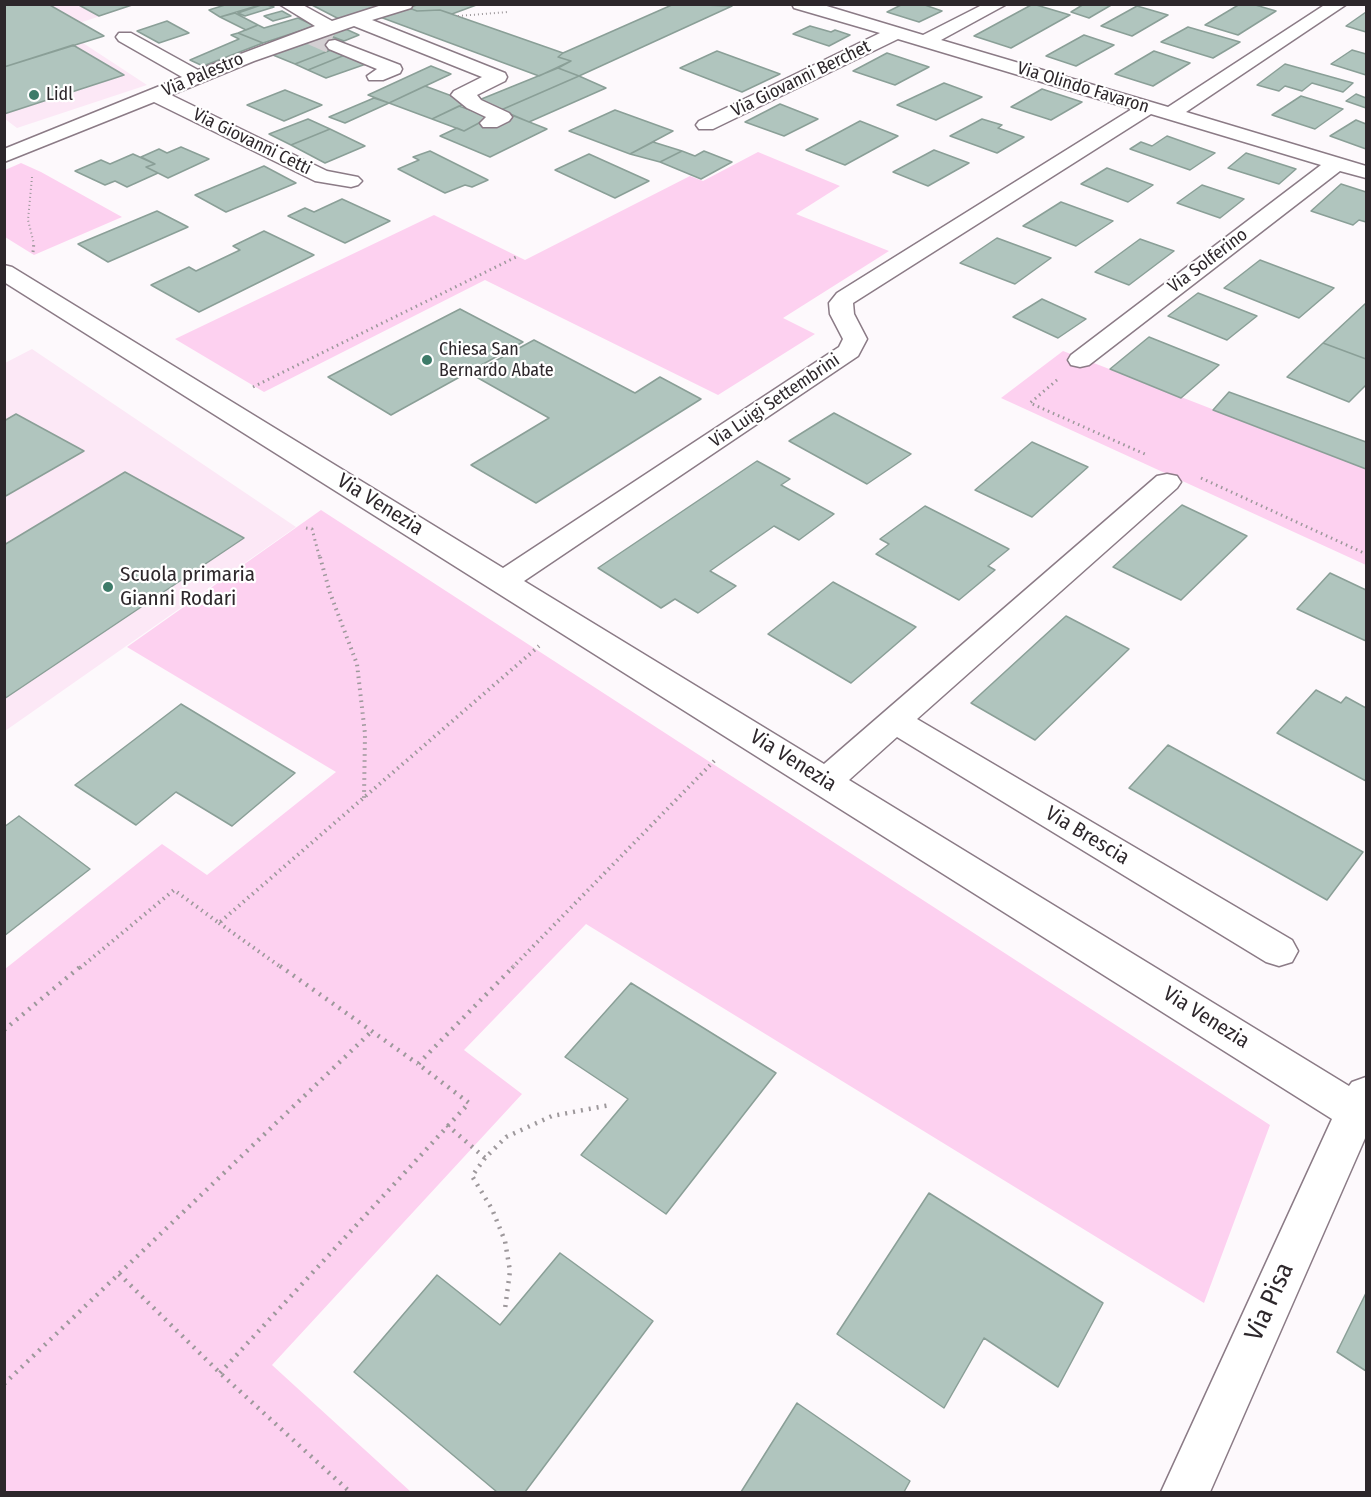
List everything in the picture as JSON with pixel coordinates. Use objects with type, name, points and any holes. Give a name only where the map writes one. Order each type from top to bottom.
[{"type":"street","points":[[287,4],[332,36],[393,69],[376,76]]},
{"type":"street","name":"Via Palestro","points":[[4,156],[197,77],[310,35],[332,36],[356,20],[405,4]]},
{"type":"street","name":"Via Olindo Favaron","points":[[800,4],[1366,172]]},
{"type":"street","points":[[925,40],[999,4]]},
{"type":"street","points":[[1160,110],[1339,4]]},
{"type":"street","points":[[356,20],[498,77],[461,95],[502,117],[490,123]]},
{"type":"street","name":"Via Giovanni Berchet","points":[[706,126],[897,32]]},
{"type":"street","points":[[125,37],[197,77]]},
{"type":"street","name":"Via Giovanni Cetti","points":[[156,95],[322,177],[351,181]]},
{"type":"street","name":"Via Luigi Settembrini","points":[[502,582],[849,351],[855,339],[842,314],[842,303],[845,298],[1160,110]]},
{"type":"street","name":"Via Solferino","points":[[1080,360],[1337,163]]},
{"type":"street","name":"Via Venezia","points":[[4,272],[220,404],[502,582],[1363,1108]]},
{"type":"street","points":[[826,781],[1179,478]]},
{"type":"street","name":"Via Brescia","points":[[895,721],[1280,951]]},
{"type":"street","name":"Via Pisa","points":[[1185,1492],[1363,1108]]},
{"type":"path","points":[[458,16],[508,12]]},
{"type":"path","points":[[32,254],[35,248],[28,220],[32,179],[37,171]]},
{"type":"path","points":[[220,404],[516,257]]},
{"type":"path","points":[[1080,360],[1030,404],[1148,455]]},
{"type":"path","points":[[1179,478],[1275,512],[1366,554]]},
{"type":"path","points":[[306,528],[312,530],[330,593],[357,663],[365,734],[363,798]]},
{"type":"path","points":[[219,923],[543,642]]},
{"type":"path","points":[[418,1064],[720,755]]},
{"type":"path","points":[[4,1029],[174,890],[469,1103],[220,1373]]},
{"type":"path","points":[[4,1384],[371,1032]]},
{"type":"path","points":[[505,1308],[510,1271],[505,1241],[492,1209],[472,1176],[485,1158],[506,1137],[552,1116],[610,1105]]},
{"type":"path","points":[[447,1125],[485,1158]]},
{"type":"path","points":[[119,1274],[220,1373],[350,1492]]},
{"type":"shaded area","points":[[4,5],[135,5],[82,22],[104,36],[83,43],[147,85],[17,128],[5,119]]},
{"type":"shaded area","points":[[758,152],[840,186],[796,214],[889,251],[783,318],[815,334],[718,395],[485,280],[264,392],[175,339],[434,215],[525,260],[690,176],[703,181]]},
{"type":"shaded area","points":[[21,163],[122,217],[34,255],[5,237],[5,170]]},
{"type":"shaded area","name":"Scuola primaria Gianni Rodari","points":[[32,349],[296,527],[5,731],[5,363]]},
{"type":"shaded area","points":[[1063,351],[1366,469],[1366,565],[1001,398]]},
{"type":"shaded area","points":[[321,510],[1270,1125],[1204,1303],[586,924],[464,1050],[522,1094],[272,1365],[411,1492],[5,1492],[5,969],[162,844],[207,875],[336,772],[127,647]]},
{"type":"building","points":[[4,4],[48,4],[104,36],[4,67]]},
{"type":"building","points":[[77,4],[135,4],[99,16]]},
{"type":"building","points":[[228,4],[263,4],[220,17],[209,10]]},
{"type":"building","points":[[264,4],[274,7],[245,16],[238,13]]},
{"type":"building","points":[[310,4],[389,4],[341,20]]},
{"type":"building","points":[[419,4],[479,4],[452,14],[440,10],[417,11],[409,8]]},
{"type":"building","points":[[674,4],[732,6],[579,76],[558,68],[571,61],[558,57],[563,53]]},
{"type":"building","points":[[903,4],[922,4],[942,11],[919,22],[887,12]]},
{"type":"building","points":[[1033,4],[1070,15],[1011,48],[974,36]]},
{"type":"building","points":[[1084,4],[1113,4],[1089,18],[1071,12]]},
{"type":"building","points":[[1240,4],[1252,4],[1276,11],[1238,35],[1205,25]]},
{"type":"building","points":[[1137,6],[1168,15],[1132,36],[1101,26]]},
{"type":"building","points":[[409,8],[417,11],[440,10],[563,53],[558,57],[571,61],[539,76],[380,17]]},
{"type":"building","points":[[282,11],[291,16],[273,21],[264,16]]},
{"type":"building","points":[[1366,12],[1366,32],[1346,26]]},
{"type":"building","points":[[235,13],[258,25],[246,30],[220,17]]},
{"type":"building","points":[[298,18],[315,26],[263,43],[238,33],[258,25],[264,28]]},
{"type":"building","points":[[167,21],[189,33],[159,43],[137,31]]},
{"type":"building","points":[[339,26],[359,35],[344,41],[322,33]]},
{"type":"building","points":[[810,26],[850,35],[829,46],[793,34]]},
{"type":"building","points":[[1188,27],[1240,42],[1213,58],[1161,42]]},
{"type":"building","points":[[320,32],[344,41],[331,46],[307,37]]},
{"type":"building","points":[[238,33],[263,43],[203,66],[190,60],[239,39],[231,35]]},
{"type":"building","points":[[1084,35],[1114,45],[1076,66],[1046,56]]},
{"type":"building","points":[[309,37],[329,45],[325,48],[331,50],[295,64],[268,53]]},
{"type":"building","name":"Lidl","points":[[73,45],[124,75],[4,114],[4,67]]},
{"type":"building","points":[[331,50],[345,55],[308,70],[295,64]]},
{"type":"building","points":[[1352,50],[1366,54],[1366,75],[1331,64]]},
{"type":"building","points":[[717,51],[780,74],[742,92],[680,68]]},
{"type":"building","points":[[1154,51],[1190,63],[1153,86],[1115,74]]},
{"type":"building","points":[[887,53],[929,67],[895,85],[853,71]]},
{"type":"building","points":[[345,55],[366,64],[326,78],[308,70]]},
{"type":"building","points":[[1285,64],[1353,83],[1343,92],[1312,83],[1302,91],[1285,86],[1279,91],[1257,85]]},
{"type":"building","points":[[431,66],[451,74],[389,103],[368,95]]},
{"type":"building","points":[[558,68],[579,76],[501,110],[479,100]]},
{"type":"building","points":[[579,76],[606,88],[529,122],[501,110]]},
{"type":"building","points":[[944,83],[982,97],[936,120],[897,105]]},
{"type":"building","points":[[425,86],[468,102],[432,119],[389,103]]},
{"type":"building","points":[[1042,89],[1082,102],[1051,120],[1011,107]]},
{"type":"building","points":[[285,90],[322,105],[284,121],[247,105]]},
{"type":"building","points":[[1356,94],[1366,98],[1366,108],[1346,101]]},
{"type":"building","points":[[1301,96],[1343,109],[1315,129],[1272,115]]},
{"type":"building","points":[[374,98],[389,103],[345,123],[329,117]]},
{"type":"building","points":[[780,104],[818,119],[784,136],[745,122]]},
{"type":"building","points":[[459,106],[490,117],[464,131],[432,119]]},
{"type":"building","points":[[615,110],[673,131],[630,154],[569,131]]},
{"type":"building","points":[[514,116],[547,129],[490,157],[440,136],[457,128],[464,131],[479,123],[489,127]]},
{"type":"building","points":[[308,119],[330,129],[291,145],[269,134]]},
{"type":"building","points":[[982,119],[1002,125],[998,128],[1024,137],[997,153],[950,136]]},
{"type":"building","points":[[1356,120],[1366,124],[1366,149],[1330,136]]},
{"type":"building","points":[[860,121],[898,136],[845,165],[806,150]]},
{"type":"building","points":[[330,129],[365,146],[325,163],[291,145]]},
{"type":"building","points":[[1167,136],[1215,153],[1190,170],[1130,149],[1141,142],[1152,146]]},
{"type":"building","points":[[653,142],[682,151],[660,162],[630,154]]},
{"type":"building","points":[[181,147],[209,159],[168,178],[146,167],[155,164],[141,157],[159,149],[167,153]]},
{"type":"building","points":[[934,150],[969,163],[928,186],[893,172]]},
{"type":"building","points":[[430,151],[488,180],[472,187],[465,185],[445,193],[398,169],[419,160],[413,157]]},
{"type":"building","points":[[682,151],[695,156],[704,151],[732,162],[701,179],[660,162]]},
{"type":"building","points":[[1246,153],[1296,169],[1279,184],[1228,168]]},
{"type":"building","points":[[133,154],[155,164],[146,167],[158,173],[127,187],[115,181],[105,185],[75,171],[101,160],[110,164]]},
{"type":"building","points":[[589,154],[649,181],[615,198],[555,170]]},
{"type":"building","points":[[264,166],[296,183],[226,212],[195,195]]},
{"type":"building","points":[[1107,168],[1153,185],[1128,202],[1081,184]]},
{"type":"building","points":[[1341,184],[1366,192],[1366,222],[1359,220],[1353,225],[1311,211]]},
{"type":"building","points":[[1202,185],[1244,199],[1220,218],[1177,203]]},
{"type":"building","points":[[342,199],[390,221],[345,243],[288,216],[305,208],[314,212]]},
{"type":"building","points":[[1061,202],[1113,221],[1076,246],[1023,226]]},
{"type":"building","points":[[157,211],[188,227],[108,262],[78,244]]},
{"type":"building","points":[[264,231],[314,255],[199,312],[151,285],[189,267],[196,271],[240,250],[233,246]]},
{"type":"building","points":[[997,238],[1051,258],[1015,284],[960,263]]},
{"type":"building","points":[[1140,239],[1174,251],[1129,285],[1095,272]]},
{"type":"building","points":[[1260,260],[1334,288],[1299,318],[1224,288]]},
{"type":"building","points":[[1198,293],[1257,316],[1227,340],[1168,316]]},
{"type":"building","points":[[1042,299],[1086,319],[1058,338],[1013,317]]},
{"type":"building","points":[[1366,303],[1366,359],[1323,343]]},
{"type":"building","name":"Chiesa San Bernardo Abate","points":[[460,309],[523,342],[391,415],[328,377]]},
{"type":"building","points":[[1149,337],[1219,365],[1181,398],[1110,369]]},
{"type":"building","points":[[534,340],[635,393],[660,377],[701,399],[536,503],[471,465],[549,418],[471,374]]},
{"type":"building","points":[[1323,343],[1366,359],[1366,385],[1349,402],[1287,377]]},
{"type":"building","points":[[1229,392],[1366,442],[1366,469],[1213,410]]},
{"type":"building","points":[[834,413],[911,454],[867,484],[789,441]]},
{"type":"building","points":[[16,414],[84,451],[4,497],[4,421]]},
{"type":"building","points":[[1032,442],[1088,467],[1032,517],[975,490]]},
{"type":"building","points":[[757,461],[790,479],[781,485],[834,514],[799,540],[774,526],[710,571],[736,586],[698,613],[675,599],[661,608],[598,568]]},
{"type":"building","points":[[125,472],[244,538],[4,699],[4,545]]},
{"type":"building","points":[[1182,505],[1247,536],[1181,600],[1113,567]]},
{"type":"building","points":[[925,506],[1009,549],[988,566],[995,570],[959,600],[876,554],[889,544],[880,539]]},
{"type":"building","points":[[1330,573],[1366,590],[1366,641],[1297,609]]},
{"type":"building","points":[[833,582],[916,627],[851,683],[768,634]]},
{"type":"building","points":[[1066,616],[1129,649],[1035,740],[971,703]]},
{"type":"building","points":[[1316,690],[1341,703],[1346,697],[1366,708],[1366,781],[1277,733]]},
{"type":"building","points":[[181,704],[295,773],[232,826],[176,792],[136,825],[75,785]]},
{"type":"building","points":[[1168,745],[1363,852],[1327,900],[1129,788]]},
{"type":"building","points":[[19,816],[90,869],[4,936],[4,827]]},
{"type":"building","points":[[631,983],[776,1073],[666,1214],[581,1155],[628,1099],[565,1057]]},
{"type":"building","points":[[929,1193],[1103,1303],[1058,1387],[984,1338],[944,1408],[837,1334]]},
{"type":"building","points":[[560,1253],[653,1321],[525,1492],[497,1492],[354,1372],[437,1275],[500,1325]]},
{"type":"building","points":[[1366,1293],[1366,1371],[1337,1352]]},
{"type":"building","points":[[797,1403],[910,1481],[904,1492],[741,1492]]},
{"type":"tunnel","points":[[312,35],[335,45]]},
{"type":"place","name":"Lidl","points":[[34,95]]},
{"type":"place","name":"Chiesa San Bernardo Abate","points":[[427,360]]},
{"type":"place","name":"Scuola primaria Gianni Rodari","points":[[108,587]]}]
